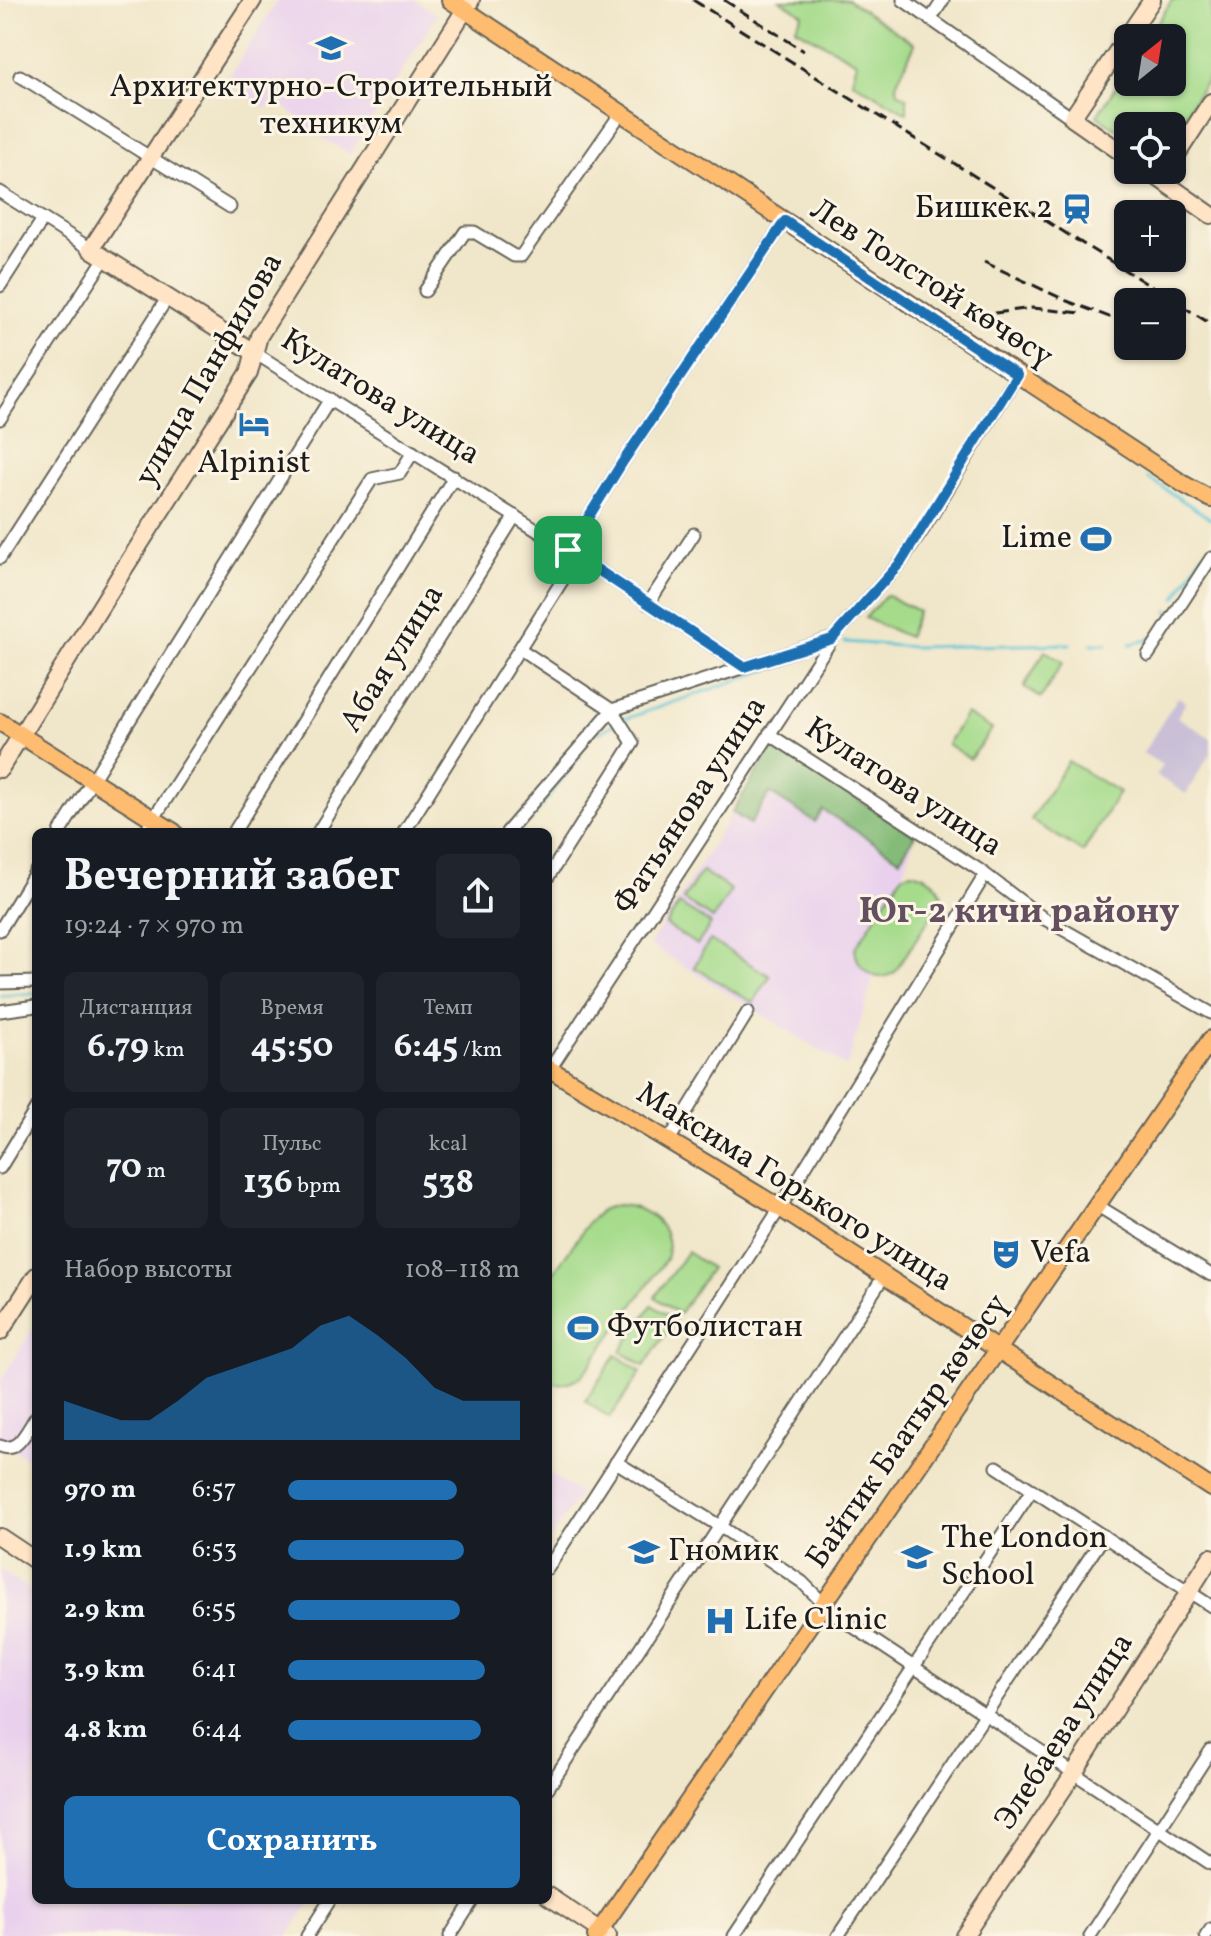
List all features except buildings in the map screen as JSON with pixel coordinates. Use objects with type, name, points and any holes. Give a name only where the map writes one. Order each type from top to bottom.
[{"type":"main road","name":"Лев Толстой көчөсү","points":[[450,0],[468,5],[621,113],[1185,485],[1211,499]]},
{"type":"main road","points":[[0,722],[92,780],[149,825]]},
{"type":"main road","name":"Байтик Баатыр көчөсү","points":[[601,1934],[823,1604],[1211,1039]]},
{"type":"main road","name":"Максима Горького улица","points":[[552,1072],[780,1208],[1211,1488]]},
{"type":"street","points":[[0,419],[98,253],[150,157],[253,0]]},
{"type":"street","points":[[903,0],[916,4],[930,20],[1114,147]]},
{"type":"street","points":[[930,20],[943,0]]},
{"type":"street","points":[[1072,118],[1152,0]]},
{"type":"street","name":"улица Панфилова","points":[[0,769],[249,373],[259,336],[468,5]]},
{"type":"street","points":[[20,76],[230,207]]},
{"type":"street","points":[[1186,140],[1211,102]]},
{"type":"street","points":[[425,291],[465,232],[474,232],[514,256],[521,256],[621,113]]},
{"type":"street","points":[[1175,184],[1211,215]]},
{"type":"street","name":"Кулатова улица","points":[[0,192],[454,477],[744,667]]},
{"type":"street","points":[[0,286],[43,219]]},
{"type":"street","points":[[407,828],[520,649],[622,463],[785,221]]},
{"type":"street","points":[[0,558],[168,297]]},
{"type":"street","name":"Фатьянова улица","points":[[552,1065],[832,639],[901,562],[1017,375]]},
{"type":"street","points":[[62,828],[330,399]]},
{"type":"street","points":[[149,825],[372,479],[400,473],[413,452]]},
{"type":"street","points":[[236,828],[454,477]]},
{"type":"street","name":"Абая улица","points":[[320,828],[515,516]]},
{"type":"street","points":[[648,604],[694,534]]},
{"type":"street","points":[[1148,655],[1211,558]]},
{"type":"street","points":[[510,828],[612,710],[832,639]]},
{"type":"street","points":[[520,649],[612,710],[633,743],[552,871]]},
{"type":"street","name":"Кулатова улица","points":[[769,734],[985,875],[1043,918],[1211,1013]]},
{"type":"street","points":[[552,1562],[780,1208],[985,875]]},
{"type":"street","points":[[0,930],[32,878]]},
{"type":"street","points":[[0,983],[32,982]]},
{"type":"street","points":[[0,1011],[32,1007]]},
{"type":"street","points":[[669,1140],[748,1012]]},
{"type":"street","points":[[0,1168],[32,1116]]},
{"type":"street","points":[[1098,1206],[1211,1275]]},
{"type":"street","points":[[552,1782],[884,1276]]},
{"type":"street","points":[[0,1332],[32,1282]]},
{"type":"street","points":[[0,1446],[7,1449],[14,1447],[32,1422]]},
{"type":"street","points":[[616,1462],[721,1527],[802,1582],[823,1604],[914,1667],[1211,1864]]},
{"type":"street","points":[[997,1467],[1211,1606]]},
{"type":"street","points":[[734,1936],[1032,1490]]},
{"type":"street","points":[[838,1936],[1104,1536]]},
{"type":"street","points":[[0,1537],[32,1558]]},
{"type":"street","name":"Элебаева улица","points":[[969,1934],[1211,1557]]},
{"type":"street","points":[[1090,1936],[1211,1750]]},
{"type":"street","points":[[552,1899],[601,1934]]},
{"type":"street","points":[[307,1936],[327,1904]]},
{"type":"street","points":[[450,1936],[470,1904]]},
{"type":"street","points":[[1206,1936],[1211,1929]]},
{"type":"shaded area","name":"Архитектурно-Строительный техникум","points":[[278,0],[415,0],[437,15],[350,154],[303,126],[301,119],[274,99],[266,108],[226,82]]},
{"type":"shaded area","points":[[1178,697],[1186,702],[1177,717],[1211,738],[1211,752],[1186,794],[1156,775],[1162,765],[1143,753]]},
{"type":"shaded area","points":[[773,747],[915,835],[847,1067],[650,945]]},
{"type":"shaded area","points":[[32,1330],[32,1461],[0,1441],[0,1382]]},
{"type":"shaded area","points":[[552,1476],[580,1493],[552,1536]]},
{"type":"shaded area","points":[[0,1570],[32,1591],[32,1904],[309,1904],[288,1936],[0,1936]]},
{"type":"green space","points":[[780,0],[848,0],[915,44],[896,84],[898,92],[907,98],[907,113],[852,81],[857,62],[795,28],[803,14]]},
{"type":"green space","points":[[1172,0],[1211,0],[1211,74],[1186,112],[1114,112],[1114,127],[1097,116],[1114,90],[1114,96],[1186,96],[1186,24],[1157,24]]},
{"type":"green space","points":[[886,595],[918,611],[908,637],[865,618]]},
{"type":"green space","points":[[1045,651],[1063,662],[1041,698],[1024,687]]},
{"type":"green space","points":[[966,714],[992,729],[970,759],[947,744]]},
{"type":"green space","points":[[773,747],[915,835],[900,859],[823,810],[815,822],[770,793],[750,824],[732,812]]},
{"type":"green space","points":[[1068,761],[1119,792],[1083,852],[1031,820]]},
{"type":"green space","points":[[702,871],[731,890],[713,919],[683,900]]},
{"type":"green space","points":[[911,872],[932,880],[939,888],[942,899],[895,972],[888,976],[875,976],[859,963],[855,949],[902,875]]},
{"type":"green space","points":[[679,904],[711,924],[697,945],[666,925]]},
{"type":"green space","points":[[710,940],[770,976],[753,1003],[694,967]]},
{"type":"green space","name":"Футболистан","points":[[628,1206],[656,1220],[666,1237],[666,1259],[582,1376],[566,1383],[552,1383],[552,1274],[590,1221],[603,1209]]},
{"type":"green space","name":"Футболистан","points":[[687,1252],[711,1268],[679,1314],[655,1297]]},
{"type":"green space","name":"Футболистан","points":[[652,1305],[675,1320],[644,1366],[621,1351]]},
{"type":"green space","name":"Футболистан","points":[[616,1355],[641,1372],[610,1418],[585,1401]]},
{"type":"waterway","points":[[1148,478],[1211,519]]},
{"type":"waterway","points":[[1176,598],[1203,554],[1207,553]]},
{"type":"waterway","points":[[1130,644],[1148,640],[1155,634]]},
{"type":"waterway","points":[[845,642],[914,647],[1070,644]]},
{"type":"waterway","points":[[1091,644],[1107,644]]},
{"type":"waterway","points":[[622,720],[781,665]]},
{"type":"waterway","points":[[599,733],[616,723]]},
{"type":"waterway","points":[[521,823],[535,815],[581,754]]},
{"type":"waterway","points":[[0,996],[32,993]]},
{"type":"railway","points":[[693,0],[1211,324]]},
{"type":"railway","points":[[724,0],[804,51]]},
{"type":"railway","points":[[984,262],[1067,301],[1114,319]]},
{"type":"railway","points":[[995,313],[1032,308],[1081,313]]},
{"type":"place","name":"Архитектурно-Строительный техникум","points":[[331,48]]},
{"type":"place","name":"Бишкек 2","points":[[1077,209]]},
{"type":"place","name":"Alpinist","points":[[254,424]]},
{"type":"place","name":"Lime","points":[[1096,539]]},
{"type":"place","name":"Vefa","points":[[1006,1254]]},
{"type":"place","name":"Футболистан","points":[[583,1328]]},
{"type":"place","name":"Гномик","points":[[644,1552]]},
{"type":"place","name":"The London School","points":[[917,1557]]},
{"type":"place","name":"Life Clinic","points":[[720,1621]]},
{"type":"district","name":"Юг-2 кичи району","points":[[1019,913]]},
{"type":"route","points":[[785,221],[1017,375],[901,562],[832,639],[744,667],[568,550],[622,463],[785,221]]}]
